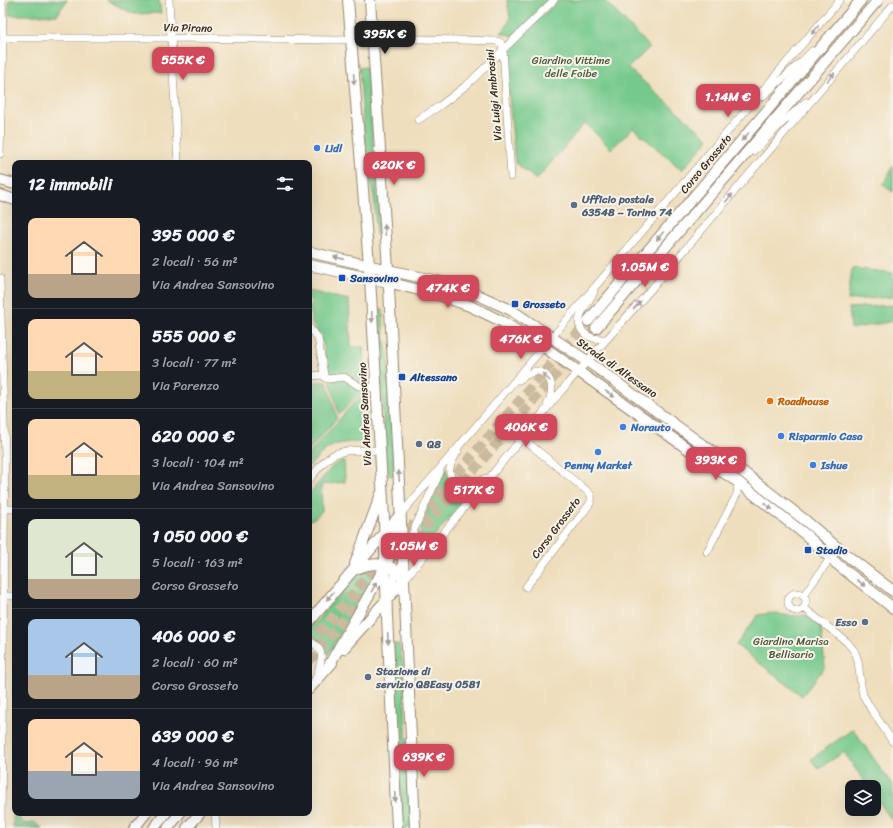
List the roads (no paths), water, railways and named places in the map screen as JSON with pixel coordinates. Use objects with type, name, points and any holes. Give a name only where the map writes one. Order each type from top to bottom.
[{"type":"main road","name":"Via Andrea Sansovino","points":[[348,0],[370,278],[385,533],[386,600],[396,828]]},
{"type":"main road","points":[[370,0],[388,269],[415,828]]},
{"type":"main road","name":"Corso Grosseto","points":[[588,321],[861,0]]},
{"type":"main road","name":"Corso Grosseto","points":[[596,328],[878,0]]},
{"type":"main road","points":[[0,180],[12,183]]},
{"type":"main road","points":[[0,195],[12,199]]},
{"type":"main road","name":"Strada di Altessano","points":[[312,253],[437,281],[478,295],[511,310],[587,361],[743,472],[806,521],[837,549],[893,591]]},
{"type":"main road","points":[[312,266],[388,282],[442,296],[470,306],[498,319],[544,347],[738,482],[806,535],[831,558],[893,608]]},
{"type":"main road","points":[[352,571],[382,491]]},
{"type":"main road","name":"Corso Grosseto","points":[[312,618],[400,515]]},
{"type":"main road","points":[[328,667],[386,565],[402,540]]},
{"type":"main road","points":[[352,571],[367,565],[386,565],[396,571],[404,580]]},
{"type":"main road","name":"Corso Grosseto","points":[[312,686],[404,580]]},
{"type":"main road","points":[[134,828],[144,816]]},
{"type":"main road","points":[[154,828],[164,816]]},
{"type":"main road","points":[[168,828],[178,816]]},
{"type":"main road","points":[[187,828],[197,816]]},
{"type":"street","points":[[0,154],[3,38],[2,0]]},
{"type":"street","points":[[169,0],[178,160]]},
{"type":"street","points":[[418,120],[437,108],[472,80],[554,0]]},
{"type":"street","name":"Corso Grosseto","points":[[400,515],[840,0]]},
{"type":"street","name":"Corso Grosseto","points":[[404,580],[587,361],[699,233],[893,5]]},
{"type":"street","name":"Corso Grosseto","points":[[749,107],[765,95],[842,22]]},
{"type":"street","name":"Via Pirano","points":[[3,38],[351,40],[373,38]]},
{"type":"street","name":"Via Luigi Ambrosini","points":[[373,38],[494,41],[500,43],[503,49],[511,177]]},
{"type":"street","name":"Corso Grosseto","points":[[740,161],[761,144],[783,122],[819,91]]},
{"type":"street","points":[[0,278],[4,509],[1,828]]},
{"type":"street","name":"Corso Grosseto","points":[[600,281],[581,314],[579,323],[587,336],[606,339]]},
{"type":"street","points":[[312,332],[319,340],[325,378],[344,377],[360,386],[376,388]]},
{"type":"street","name":"Corso Grosseto","points":[[512,385],[531,373],[539,372],[545,375],[552,388],[544,413]]},
{"type":"street","points":[[312,376],[324,375]]},
{"type":"street","name":"Corso Grosseto","points":[[522,438],[587,490],[592,499],[589,505],[526,587]]},
{"type":"street","name":"Corso Grosseto","points":[[463,442],[450,467],[450,475],[456,482],[462,486],[470,486],[480,482],[494,471]]},
{"type":"street","points":[[312,476],[324,462],[335,454],[348,451],[379,450]]},
{"type":"street","name":"Corso Grosseto","points":[[402,540],[444,463]]},
{"type":"street","points":[[708,552],[737,494],[738,482],[743,472]]},
{"type":"street","points":[[4,509],[12,509]]},
{"type":"street","points":[[385,533],[402,540],[422,544],[439,538]]},
{"type":"street","points":[[803,596],[837,549]]},
{"type":"street","name":"Corso Grosseto","points":[[386,600],[402,556]]},
{"type":"street","points":[[795,594],[801,594],[806,601],[804,608],[799,611],[790,607],[788,602],[790,597],[795,594]]},
{"type":"street","points":[[3,596],[12,596]]},
{"type":"street","points":[[804,608],[847,642],[855,652],[858,661],[863,695],[870,710],[893,742]]},
{"type":"street","name":"Corso Grosseto","points":[[312,643],[318,647],[322,655],[312,684]]},
{"type":"street","points":[[215,816],[216,828]]},
{"type":"tunnel","points":[[398,542],[588,321]]},
{"type":"tunnel","points":[[385,573],[596,328]]},
{"type":"tunnel","points":[[312,642],[382,560]]},
{"type":"tunnel","points":[[312,657],[366,594]]},
{"type":"place","name":"Lidl","points":[[317,148]]},
{"type":"place","name":"Ufficio postale 63548 – Torino 74","points":[[574,205]]},
{"type":"place","name":"Sansovino","points":[[342,278]]},
{"type":"place","name":"Grosseto","points":[[515,304]]},
{"type":"place","name":"Altessano","points":[[402,377]]},
{"type":"place","name":"Roadhouse","points":[[770,401]]},
{"type":"place","name":"Norauto","points":[[623,427]]},
{"type":"place","name":"Risparmio Casa","points":[[781,436]]},
{"type":"place","name":"Q8","points":[[419,444]]},
{"type":"place","name":"Penny Market","points":[[598,452]]},
{"type":"place","name":"Ishue","points":[[813,465]]},
{"type":"place","name":"Stadio","points":[[808,550]]},
{"type":"place","name":"Esso","points":[[865,622]]},
{"type":"place","name":"Stazione di servizio Q8Easy 0581","points":[[368,677]]},
{"type":"park label","name":"Giardino Vittime delle Foibe","points":[[571,66]]},
{"type":"park label","name":"Giardino Marisa Bellisario","points":[[791,647]]}]
